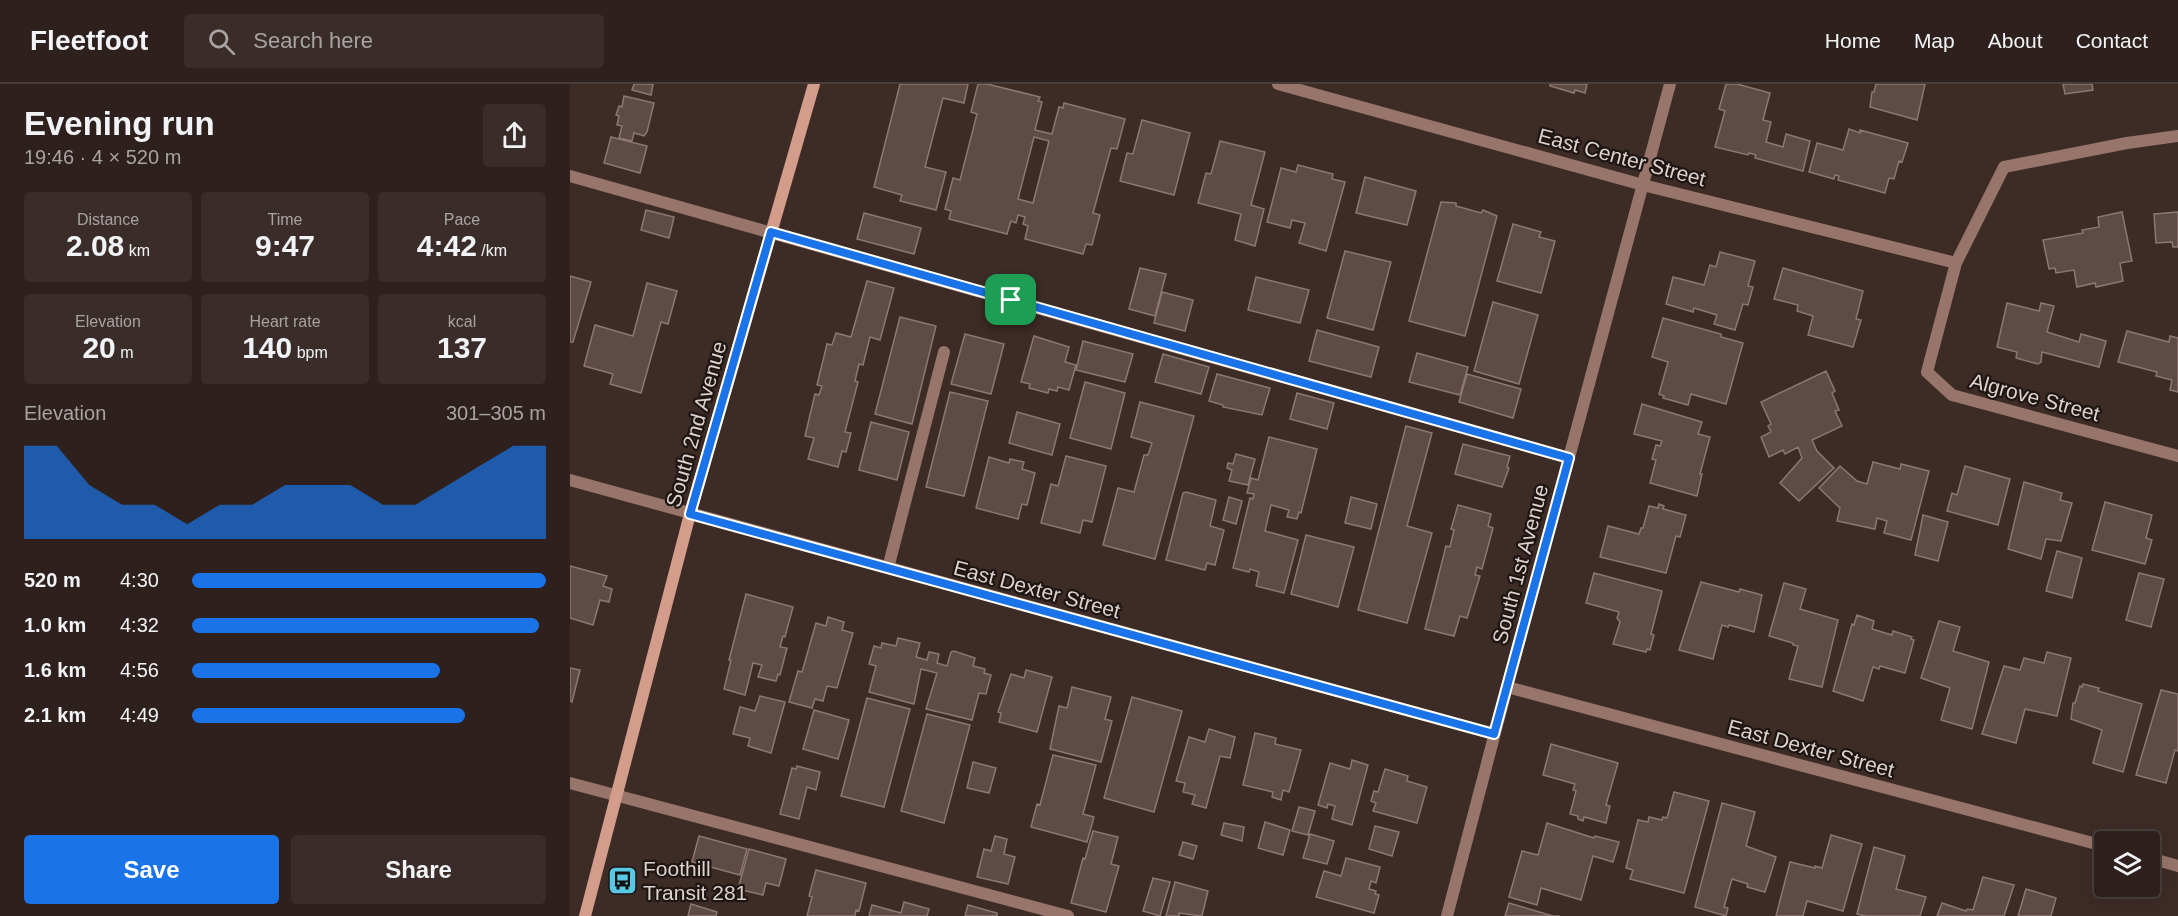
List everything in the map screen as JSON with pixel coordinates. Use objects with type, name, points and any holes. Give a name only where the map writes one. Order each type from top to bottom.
[{"type":"street","name":"South 2nd Avenue","points":[[585,916],[690,514],[813,84]]},
{"type":"street","name":"East Center Street","points":[[1278,84],[1643,185],[1956,264]]},
{"type":"street","name":"South 1st Avenue","points":[[1447,916],[1670,84]]},
{"type":"street","points":[[1956,264],[2004,167],[2127,143],[2178,136]]},
{"type":"street","points":[[570,176],[1569,458]]},
{"type":"street","name":"Algrove Street","points":[[1956,264],[1927,372],[1952,394],[2178,456]]},
{"type":"street","points":[[888,568],[944,352]]},
{"type":"street","name":"East Dexter Street","points":[[570,480],[1494,734]]},
{"type":"street","name":"East Dexter Street","points":[[1507,687],[2094,843]]},
{"type":"street","points":[[570,783],[1068,916]]},
{"type":"street","points":[[2160,861],[2178,866]]},
{"type":"building","points":[[634,84],[653,84],[651,95],[632,90]]},
{"type":"building","points":[[900,84],[968,84],[964,103],[943,98],[925,167],[946,172],[936,210],[900,201],[902,195],[874,187]]},
{"type":"building","points":[[978,84],[987,84],[1040,97],[1038,101],[1042,102],[1035,130],[1052,134],[1059,107],[1063,108],[1064,103],[1125,119],[1117,149],[1111,148],[1093,213],[1100,215],[1092,245],[1086,244],[1083,254],[1025,239],[1028,226],[1023,224],[1025,217],[1018,215],[1016,223],[1011,221],[1007,234],[949,219],[951,211],[945,209],[953,178],[960,180],[977,114],[971,112]],"holes":[[[1034,137],[1049,141],[1033,203],[1018,199]]]},
{"type":"building","points":[[1550,84],[1587,84],[1585,93],[1575,90],[1574,93],[1550,86]]},
{"type":"building","points":[[1726,84],[1737,84],[1770,93],[1763,120],[1771,122],[1766,142],[1783,147],[1786,134],[1810,141],[1803,171],[1755,158],[1756,155],[1749,153],[1748,155],[1715,147],[1725,111],[1719,109]]},
{"type":"building","points":[[1876,84],[1925,84],[1917,120],[1870,107],[1872,92]]},
{"type":"building","points":[[2063,84],[2092,84],[2093,90],[2065,94]]},
{"type":"building","points":[[624,96],[654,103],[647,132],[644,136],[634,133],[632,141],[619,138],[622,126],[617,125],[619,116],[616,115],[619,106],[622,107]]},
{"type":"building","points":[[1142,120],[1190,133],[1174,195],[1120,181],[1127,153],[1133,154]]},
{"type":"building","points":[[1849,129],[1908,143],[1902,162],[1899,161],[1894,179],[1889,178],[1885,193],[1838,180],[1839,176],[1835,175],[1834,179],[1809,172],[1817,143],[1843,150]]},
{"type":"building","points":[[611,137],[647,146],[640,173],[604,163]]},
{"type":"building","points":[[1220,141],[1265,152],[1251,205],[1264,209],[1255,246],[1235,240],[1241,214],[1198,203],[1206,173],[1211,174]]},
{"type":"building","points":[[1298,165],[1333,174],[1332,179],[1345,182],[1326,251],[1299,243],[1305,223],[1292,220],[1290,228],[1267,222],[1281,168],[1296,172]]},
{"type":"building","points":[[1365,177],[1416,191],[1407,225],[1356,213]]},
{"type":"building","points":[[1441,202],[1456,203],[1456,206],[1481,213],[1483,210],[1497,216],[1465,336],[1409,321]]},
{"type":"building","points":[[646,210],[674,217],[669,238],[641,230]]},
{"type":"building","points":[[2122,212],[2132,261],[2120,263],[2123,281],[2096,287],[2095,283],[2077,287],[2074,270],[2056,273],[2055,268],[2049,269],[2043,240],[2083,233],[2082,230],[2099,227],[2098,217]]},
{"type":"building","points":[[2178,212],[2178,247],[2173,247],[2172,242],[2156,243],[2154,214]]},
{"type":"building","points":[[864,213],[921,228],[914,254],[857,239]]},
{"type":"building","points":[[1513,224],[1541,232],[1539,237],[1555,241],[1541,293],[1497,281]]},
{"type":"building","points":[[1345,251],[1391,262],[1373,330],[1327,318]]},
{"type":"building","points":[[1720,252],[1755,261],[1748,286],[1753,287],[1748,305],[1743,304],[1735,330],[1714,324],[1717,315],[1694,308],[1693,312],[1666,304],[1673,277],[1704,285],[1710,265],[1716,267]]},
{"type":"building","points":[[1140,268],[1166,274],[1155,316],[1129,309]]},
{"type":"building","points":[[1783,268],[1863,291],[1856,319],[1861,320],[1853,347],[1808,335],[1813,316],[1797,311],[1798,305],[1774,299]]},
{"type":"building","points":[[570,276],[591,282],[573,342],[570,342]]},
{"type":"building","points":[[1256,277],[1309,290],[1300,323],[1248,310]]},
{"type":"building","points":[[867,281],[894,288],[880,340],[870,337],[863,365],[859,364],[855,381],[858,382],[845,432],[851,433],[846,452],[842,451],[838,467],[808,459],[814,438],[805,436],[815,394],[819,395],[822,386],[817,385],[827,344],[832,345],[836,333],[851,337]]},
{"type":"building","points":[[647,283],[677,291],[668,324],[661,322],[641,393],[610,384],[613,374],[584,366],[595,325],[633,336]]},
{"type":"building","points":[[1162,292],[1193,300],[1185,331],[1154,323]]},
{"type":"building","points":[[1493,302],[1538,315],[1519,384],[1474,371]]},
{"type":"building","points":[[2007,303],[2039,311],[2041,303],[2054,306],[2047,332],[2079,342],[2081,334],[2106,341],[2099,367],[2042,352],[2041,362],[2038,364],[2016,358],[2017,352],[1997,347]]},
{"type":"building","points":[[900,317],[936,326],[912,424],[875,414]]},
{"type":"building","points":[[1663,318],[1721,334],[1721,337],[1743,343],[1726,404],[1691,394],[1688,405],[1663,398],[1664,396],[1659,394],[1668,362],[1652,357]]},
{"type":"building","points":[[1317,330],[1379,347],[1371,377],[1309,361]]},
{"type":"building","points":[[2127,331],[2169,342],[2170,336],[2178,338],[2178,392],[2170,390],[2172,380],[2156,376],[2157,372],[2118,362]]},
{"type":"building","points":[[965,334],[1004,344],[991,394],[951,384]]},
{"type":"building","points":[[1034,336],[1069,347],[1065,362],[1076,365],[1069,390],[1058,387],[1057,391],[1049,389],[1048,393],[1029,388],[1030,384],[1021,382]]},
{"type":"building","points":[[1083,341],[1133,354],[1125,382],[1076,370]]},
{"type":"building","points":[[1417,353],[1468,367],[1460,395],[1409,382]]},
{"type":"building","points":[[1163,354],[1209,367],[1201,394],[1155,382]]},
{"type":"building","points":[[1826,371],[1835,391],[1832,393],[1839,410],[1835,411],[1842,426],[1812,440],[1817,451],[1834,468],[1799,501],[1780,483],[1802,458],[1798,447],[1785,454],[1783,450],[1769,457],[1761,437],[1771,432],[1768,426],[1771,424],[1761,402]]},
{"type":"building","points":[[1217,374],[1270,388],[1262,415],[1223,407],[1223,405],[1209,401]]},
{"type":"building","points":[[1467,374],[1521,389],[1513,418],[1459,402]]},
{"type":"building","points":[[1085,382],[1125,393],[1111,449],[1070,438]]},
{"type":"building","points":[[950,392],[988,401],[964,496],[926,487]]},
{"type":"building","points":[[1297,393],[1334,403],[1327,429],[1290,419]]},
{"type":"building","points":[[1140,402],[1194,416],[1155,559],[1103,545],[1118,488],[1134,492],[1144,455],[1148,455],[1152,443],[1131,437]]},
{"type":"building","points":[[1642,404],[1702,422],[1698,434],[1710,437],[1700,474],[1702,474],[1697,496],[1650,483],[1656,460],[1652,459],[1656,445],[1660,446],[1662,441],[1634,434]]},
{"type":"building","points":[[1017,412],[1060,424],[1052,455],[1009,443]]},
{"type":"building","points":[[871,422],[909,432],[897,480],[859,470]]},
{"type":"building","points":[[1406,426],[1432,433],[1407,526],[1432,533],[1407,623],[1358,610]]},
{"type":"building","points":[[1269,437],[1317,449],[1301,513],[1299,512],[1297,519],[1287,517],[1289,510],[1271,505],[1265,531],[1298,540],[1284,593],[1256,586],[1259,572],[1233,568],[1250,498],[1253,499],[1254,494],[1247,493],[1251,478],[1258,480]]},
{"type":"building","points":[[1463,444],[1510,456],[1507,467],[1509,468],[1502,487],[1455,474]]},
{"type":"building","points":[[1236,454],[1255,459],[1248,485],[1229,481],[1232,470],[1227,468],[1228,463],[1233,464]]},
{"type":"building","points":[[1066,456],[1106,466],[1092,522],[1083,520],[1080,533],[1041,523],[1051,484],[1058,486]]},
{"type":"building","points":[[989,457],[1009,463],[1010,459],[1024,462],[1022,469],[1035,473],[1027,505],[1022,504],[1018,519],[976,508]]},
{"type":"building","points":[[1873,462],[1900,469],[1901,464],[1929,471],[1911,540],[1884,533],[1887,521],[1877,518],[1875,529],[1837,521],[1840,508],[1819,488],[1840,466],[1857,481],[1867,484]]},
{"type":"building","points":[[1965,466],[2010,479],[1998,525],[1947,511],[1952,493],[1957,495]]},
{"type":"building","points":[[2024,482],[2062,493],[2060,500],[2072,503],[2061,541],[2046,539],[2041,559],[2008,549]]},
{"type":"building","points":[[1183,493],[1216,500],[1210,526],[1224,530],[1215,565],[1207,563],[1205,570],[1166,560]]},
{"type":"building","points":[[1229,497],[1242,501],[1236,524],[1223,520]]},
{"type":"building","points":[[1351,497],[1377,504],[1371,529],[1345,523]]},
{"type":"building","points":[[2105,502],[2152,515],[2146,538],[2152,540],[2145,564],[2092,550]]},
{"type":"building","points":[[1659,504],[1664,506],[1663,509],[1686,515],[1680,537],[1676,536],[1666,573],[1600,557],[1608,526],[1639,534],[1649,506],[1658,508]]},
{"type":"building","points":[[1458,505],[1491,514],[1488,526],[1493,528],[1482,569],[1477,567],[1475,575],[1480,576],[1467,618],[1460,616],[1454,636],[1425,629],[1446,546],[1450,547],[1454,530],[1451,529]]},
{"type":"building","points":[[1923,515],[1948,522],[1938,561],[1915,555]]},
{"type":"building","points":[[1306,535],[1354,547],[1338,607],[1291,594]]},
{"type":"building","points":[[2057,551],[2082,558],[2072,598],[2046,591]]},
{"type":"building","points":[[570,566],[607,576],[603,586],[612,589],[609,602],[600,600],[593,625],[570,618]]},
{"type":"building","points":[[1594,573],[1662,591],[1651,634],[1654,635],[1650,650],[1647,649],[1646,652],[1613,644],[1620,622],[1617,618],[1619,612],[1586,603]]},
{"type":"building","points":[[2139,573],[2164,579],[2151,627],[2126,620]]},
{"type":"building","points":[[1701,582],[1739,592],[1740,589],[1762,595],[1754,632],[1722,625],[1713,659],[1679,650]]},
{"type":"building","points":[[1784,583],[1806,589],[1800,609],[1838,620],[1822,687],[1789,679],[1798,646],[1769,636]]},
{"type":"building","points":[[746,594],[793,607],[780,647],[787,648],[780,675],[778,674],[776,681],[758,677],[762,665],[753,663],[745,695],[724,689]]},
{"type":"building","points":[[1857,615],[1874,621],[1872,629],[1892,635],[1893,631],[1912,637],[1911,639],[1914,640],[1905,673],[1880,666],[1879,669],[1873,667],[1863,701],[1833,691],[1852,624],[1854,625]]},
{"type":"building","points":[[828,617],[844,622],[842,630],[853,633],[837,688],[827,686],[823,701],[815,699],[812,708],[789,702],[798,671],[802,672],[816,623],[826,626]]},
{"type":"building","points":[[1939,621],[1960,627],[1953,651],[1989,662],[1972,729],[1941,720],[1950,688],[1921,678]]},
{"type":"building","points":[[898,638],[920,643],[916,657],[927,660],[929,652],[939,654],[937,663],[947,666],[951,652],[954,651],[975,658],[973,666],[985,669],[984,673],[991,675],[986,694],[979,693],[972,720],[926,709],[937,673],[921,669],[914,704],[869,692],[876,666],[869,664],[874,646],[881,648],[882,643],[896,646]]},
{"type":"building","points":[[2047,652],[2071,658],[2057,716],[2025,709],[2016,743],[1982,734],[2004,666],[2020,670],[2024,658],[2044,663]]},
{"type":"building","points":[[570,668],[580,670],[572,702],[570,701]]},
{"type":"building","points":[[1026,670],[1052,677],[1037,732],[999,722],[1001,713],[998,712],[1011,674],[1024,678]]},
{"type":"building","points":[[2083,684],[2099,688],[2098,691],[2142,704],[2123,772],[2093,763],[2102,730],[2071,719],[2073,703]]},
{"type":"building","points":[[1072,687],[1111,697],[1105,719],[1112,721],[1101,762],[1050,749],[1059,706],[1067,708]]},
{"type":"building","points":[[2161,690],[2178,694],[2178,751],[2175,750],[2166,783],[2136,775]]},
{"type":"building","points":[[760,696],[785,702],[771,753],[748,746],[750,738],[733,734],[740,707],[755,711]]},
{"type":"building","points":[[1132,697],[1182,711],[1154,812],[1104,798]]},
{"type":"building","points":[[867,698],[910,709],[884,807],[841,796]]},
{"type":"building","points":[[814,710],[849,720],[838,759],[803,749]]},
{"type":"building","points":[[927,714],[970,725],[944,823],[901,811]]},
{"type":"building","points":[[1209,729],[1235,737],[1230,758],[1220,756],[1206,808],[1192,804],[1195,795],[1183,792],[1185,783],[1176,781],[1189,737],[1205,742]]},
{"type":"building","points":[[1255,733],[1276,738],[1275,744],[1301,750],[1289,792],[1283,790],[1281,800],[1272,797],[1273,792],[1243,785]]},
{"type":"building","points":[[1551,744],[1618,763],[1606,805],[1610,806],[1606,823],[1584,817],[1583,821],[1578,819],[1578,816],[1570,814],[1576,791],[1573,790],[1575,784],[1543,775]]},
{"type":"building","points":[[1053,755],[1096,765],[1083,814],[1094,817],[1087,842],[1031,827],[1037,804],[1040,805]]},
{"type":"building","points":[[1352,760],[1368,765],[1352,825],[1332,819],[1335,806],[1328,804],[1327,808],[1318,805],[1330,763],[1350,769]]},
{"type":"building","points":[[973,762],[996,768],[989,793],[967,788]]},
{"type":"building","points":[[797,766],[820,772],[816,790],[807,787],[799,819],[780,814],[792,768],[796,769]]},
{"type":"building","points":[[1385,769],[1408,776],[1407,781],[1427,787],[1417,823],[1373,811],[1376,803],[1371,801],[1374,791],[1378,792]]},
{"type":"building","points":[[1674,792],[1709,801],[1684,893],[1630,879],[1633,870],[1626,868],[1638,820],[1648,822],[1649,817],[1662,820],[1663,817],[1667,818]]},
{"type":"building","points":[[1722,803],[1755,812],[1746,846],[1776,857],[1765,892],[1747,887],[1748,884],[1732,879],[1724,907],[1728,908],[1726,916],[1695,907]]},
{"type":"building","points":[[1299,807],[1315,811],[1308,835],[1292,831]]},
{"type":"building","points":[[1265,822],[1290,830],[1283,855],[1258,848]]},
{"type":"building","points":[[1224,823],[1244,827],[1242,841],[1221,835]]},
{"type":"building","points":[[1547,823],[1594,838],[1595,836],[1619,842],[1613,862],[1593,856],[1581,900],[1541,888],[1537,905],[1509,897],[1522,851],[1538,855]]},
{"type":"building","points":[[1375,826],[1399,832],[1392,856],[1369,849]]},
{"type":"building","points":[[1093,831],[1118,837],[1111,864],[1119,866],[1106,912],[1071,903]]},
{"type":"building","points":[[1310,834],[1334,841],[1327,864],[1303,858]]},
{"type":"building","points":[[1831,835],[1862,844],[1843,911],[1807,901],[1803,916],[1776,916],[1790,862],[1822,868]]},
{"type":"building","points":[[699,836],[747,849],[740,875],[692,862]]},
{"type":"building","points":[[995,836],[1007,839],[1004,854],[1015,857],[1008,884],[977,877],[984,849],[991,851]]},
{"type":"building","points":[[1183,842],[1197,846],[1193,859],[1179,855]]},
{"type":"building","points":[[1874,847],[1905,856],[1896,889],[1926,897],[1920,916],[1857,914]]},
{"type":"building","points":[[749,849],[786,859],[779,886],[766,883],[763,895],[738,889]]},
{"type":"building","points":[[1346,858],[1380,867],[1376,883],[1371,881],[1369,889],[1376,891],[1375,894],[1379,895],[1374,913],[1316,897],[1324,871],[1341,876]]},
{"type":"building","points":[[816,870],[866,883],[859,911],[856,910],[855,916],[807,916],[812,897],[809,896]]},
{"type":"building","points":[[1983,877],[2014,885],[2004,916],[1937,916],[1942,903],[1966,911],[1967,909],[1973,910]]},
{"type":"building","points":[[1153,878],[1170,882],[1160,916],[1143,911]]},
{"type":"building","points":[[1175,882],[1208,891],[1202,916],[1179,913],[1179,916],[1166,916]]},
{"type":"building","points":[[2026,889],[2056,898],[2051,916],[2018,916]]},
{"type":"building","points":[[904,902],[929,909],[927,916],[869,916],[872,905],[901,913]]},
{"type":"building","points":[[1509,903],[1553,916],[1505,916]]},
{"type":"building","points":[[691,904],[717,912],[716,916],[688,916]]},
{"type":"building","points":[[968,905],[997,913],[997,916],[965,916]]},
{"type":"place","name":"Foothill Transit 281","points":[[622,880]]},
{"type":"route","points":[[771,232],[1011,300],[1569,458],[1494,734],[690,514],[771,232]]}]
